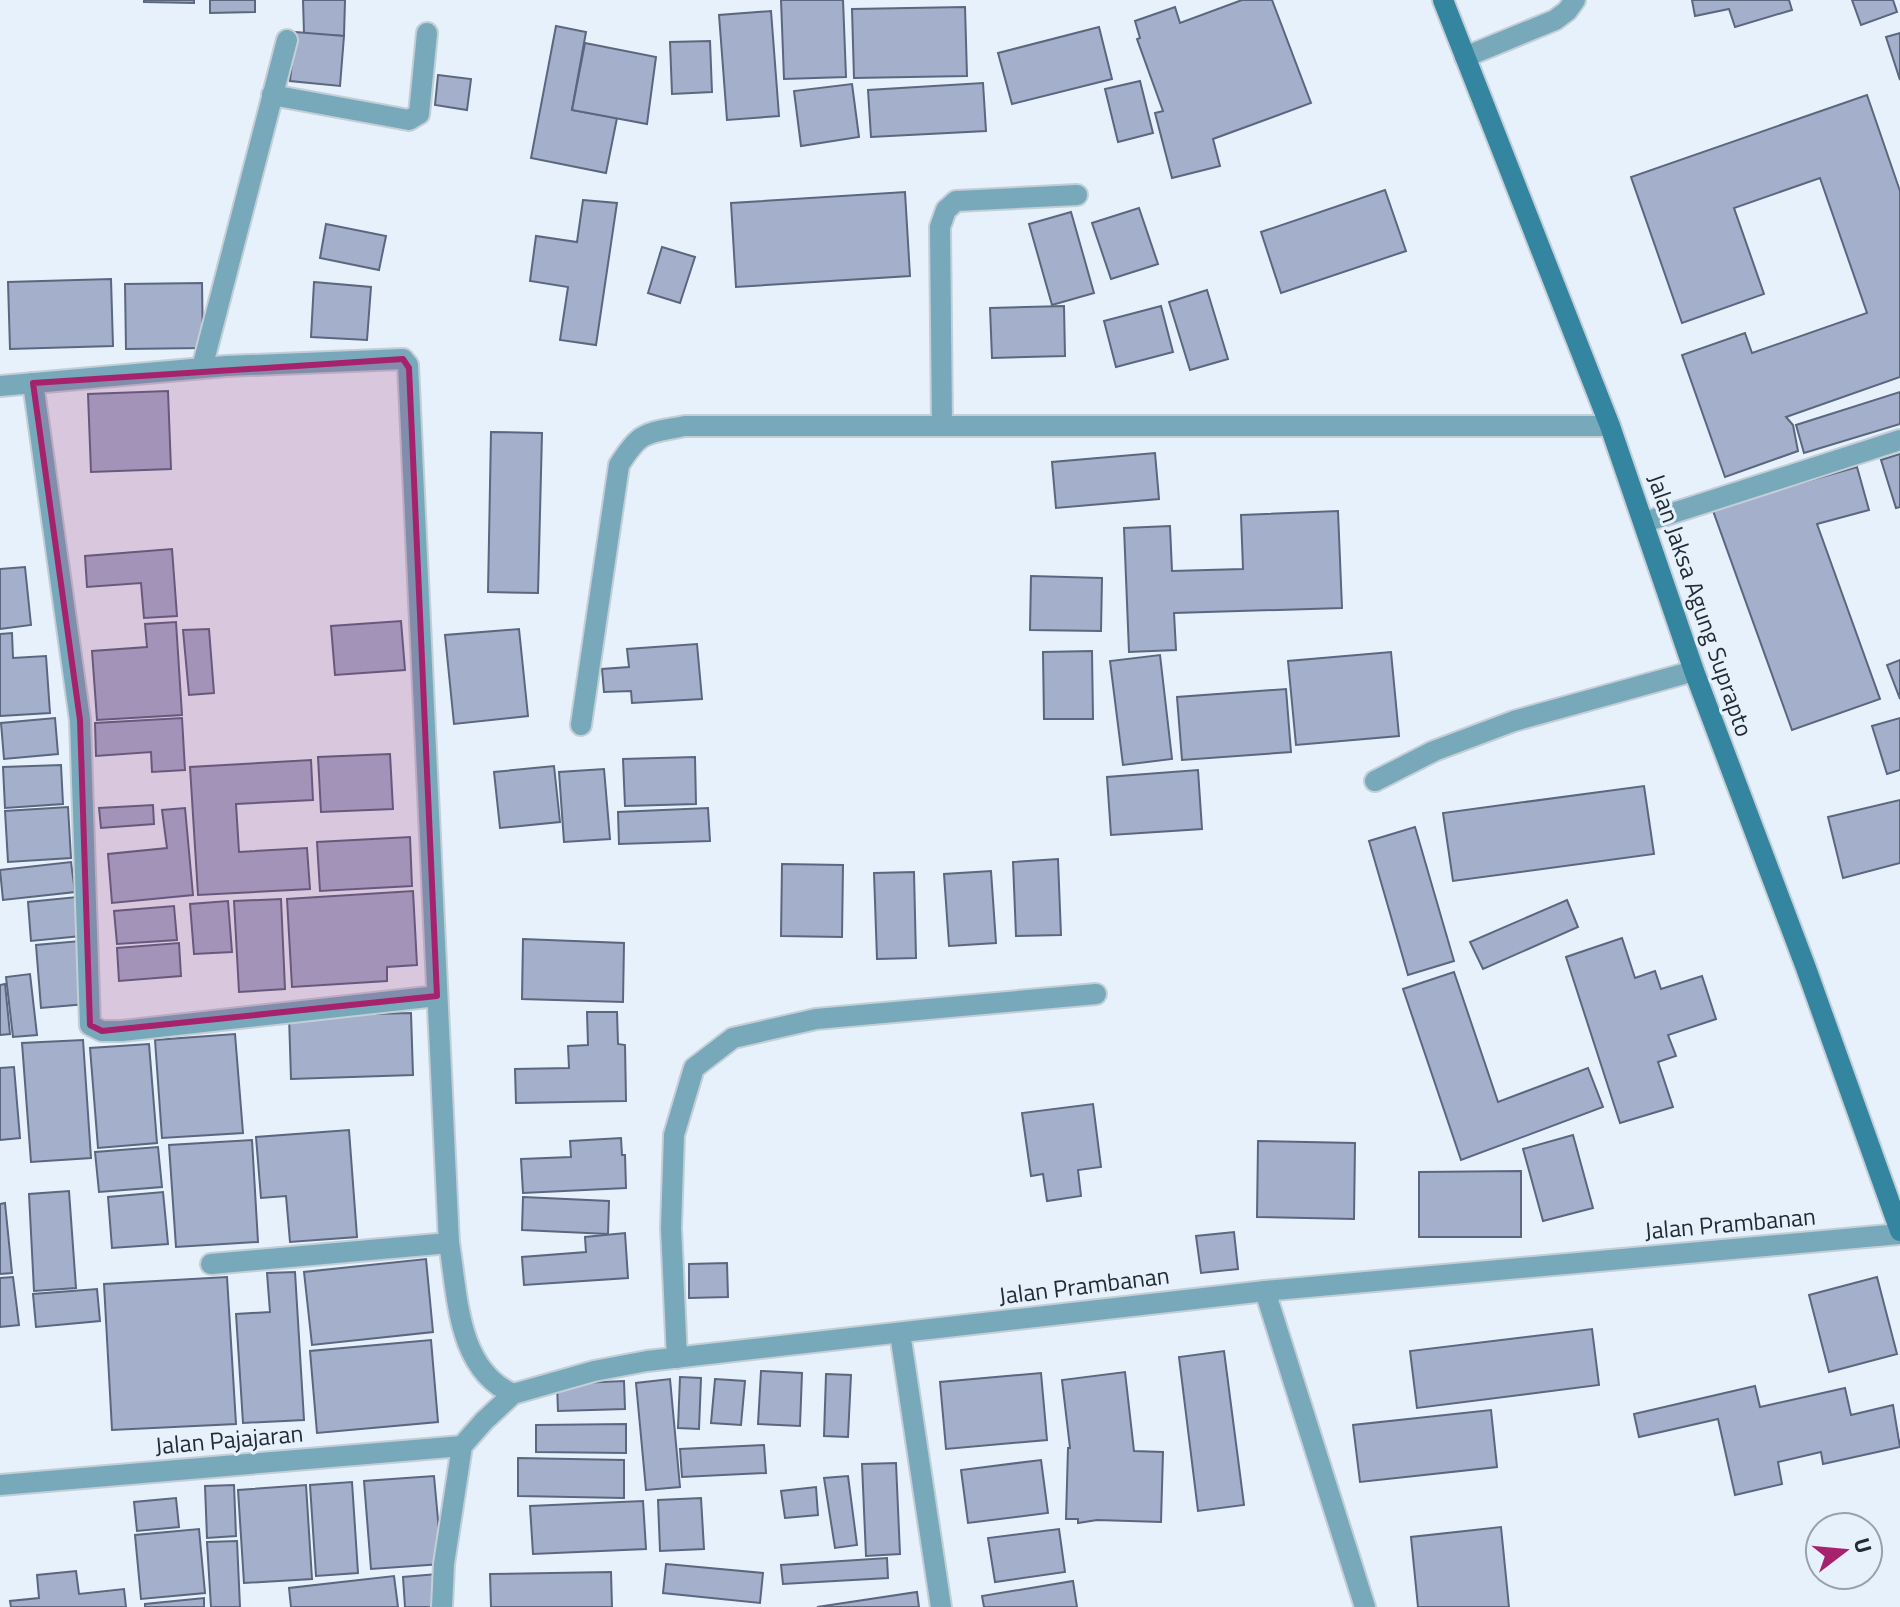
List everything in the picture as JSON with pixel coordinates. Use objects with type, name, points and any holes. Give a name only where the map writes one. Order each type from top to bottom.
[{"type":"main road","name":"Jalan Jaksa Agung Suprapto","points":[[1443,0],[1610,426],[1694,671],[1811,983],[1900,1233]]},
{"type":"street","points":[[1465,57],[1555,20],[1575,0]]},
{"type":"street","points":[[272,95],[409,120],[419,114],[427,33]]},
{"type":"street","points":[[202,368],[287,40]]},
{"type":"street","points":[[942,425],[940,227],[946,210],[956,201],[1077,195]]},
{"type":"street","points":[[0,386],[202,368],[403,359],[408,365],[449,1243],[463,1327],[473,1359],[492,1383],[513,1394]]},
{"type":"street","points":[[33,383],[80,720],[90,1025],[102,1031],[122,1031],[437,996]]},
{"type":"street","points":[[581,725],[619,465],[632,444],[643,434],[685,426],[1610,426]]},
{"type":"street","points":[[1645,522],[1900,440]]},
{"type":"street","points":[[1375,781],[1434,751],[1514,721],[1694,671]]},
{"type":"street","points":[[677,1358],[671,1228],[674,1135],[694,1068],[733,1038],[816,1019],[1096,994]]},
{"type":"street","name":"Jalan Prambanan","points":[[462,1446],[513,1394],[594,1371],[677,1358],[1265,1291],[1900,1233]]},
{"type":"street","points":[[211,1264],[449,1243]]},
{"type":"street","points":[[1265,1291],[1365,1607]]},
{"type":"street","points":[[900,1333],[941,1607]]},
{"type":"street","points":[[442,1607],[444,1564],[462,1446]]},
{"type":"street","name":"Jalan Pajajaran","points":[[0,1485],[462,1446]]},
{"type":"highlighted area","points":[[403,359],[409,368],[437,996],[102,1031],[90,1025],[80,720],[33,383]]},
{"type":"building","points":[[194,0],[194,3],[144,2]]},
{"type":"building","points":[[210,0],[255,0],[255,12],[210,13]]},
{"type":"building","points":[[303,0],[345,0],[344,36],[304,34]]},
{"type":"building","points":[[781,0],[843,0],[846,77],[784,79]]},
{"type":"building","points":[[1242,0],[1272,0],[1311,103],[1213,139],[1220,166],[1172,178],[1155,113],[1163,111],[1137,39],[1140,38],[1135,21],[1175,7],[1180,23]]},
{"type":"building","points":[[1692,0],[1789,0],[1792,10],[1735,27],[1729,9],[1695,16]]},
{"type":"building","points":[[1852,0],[1893,0],[1897,12],[1861,25]]},
{"type":"building","points":[[965,7],[967,76],[854,78],[852,9]]},
{"type":"building","points":[[771,11],[779,116],[727,120],[719,15]]},
{"type":"building","points":[[556,26],[586,32],[572,110],[617,118],[606,173],[531,158]]},
{"type":"building","points":[[1099,27],[1112,79],[1012,104],[998,53]]},
{"type":"building","points":[[295,32],[344,36],[340,86],[290,81]]},
{"type":"building","points":[[1900,33],[1900,80],[1886,37]]},
{"type":"building","points":[[710,41],[712,92],[672,94],[670,42]]},
{"type":"building","points":[[585,43],[656,57],[647,124],[572,110]]},
{"type":"building","points":[[438,75],[471,79],[467,110],[435,105]]},
{"type":"building","points":[[1140,81],[1153,133],[1118,142],[1105,89]]},
{"type":"building","points":[[983,83],[986,131],[871,137],[868,90]]},
{"type":"building","points":[[852,84],[859,137],[801,146],[794,91]]},
{"type":"building","points":[[1867,95],[1900,191],[1900,377],[1786,417],[1793,425],[1798,451],[1725,477],[1682,355],[1745,333],[1752,353],[1867,313],[1820,178],[1734,208],[1764,294],[1682,323],[1631,177]]},
{"type":"building","points":[[1385,190],[1406,251],[1281,293],[1261,232]]},
{"type":"building","points":[[905,192],[910,276],[736,287],[731,203]]},
{"type":"building","points":[[583,200],[617,203],[596,345],[560,340],[568,287],[530,281],[536,236],[577,242]]},
{"type":"building","points":[[1139,208],[1158,264],[1111,279],[1092,223]]},
{"type":"building","points":[[1071,212],[1094,293],[1052,305],[1029,224]]},
{"type":"building","points":[[326,224],[386,236],[379,270],[320,258]]},
{"type":"building","points":[[662,247],[695,257],[680,303],[648,293]]},
{"type":"building","points":[[111,279],[113,346],[10,349],[8,282]]},
{"type":"building","points":[[314,282],[371,287],[367,340],[311,337]]},
{"type":"building","points":[[202,283],[203,348],[126,349],[125,284]]},
{"type":"building","points":[[1207,290],[1228,359],[1190,370],[1169,302]]},
{"type":"building","points":[[1064,306],[1065,356],[992,358],[990,308]]},
{"type":"building","points":[[1161,306],[1173,352],[1116,367],[1104,321]]},
{"type":"building","points":[[168,391],[171,469],[91,472],[88,394]]},
{"type":"building","points":[[1900,392],[1900,424],[1804,453],[1796,425]]},
{"type":"building","points":[[491,432],[542,433],[538,593],[488,592]]},
{"type":"building","points":[[1155,453],[1159,499],[1056,508],[1052,462]]},
{"type":"building","points":[[1900,454],[1900,507],[1896,508],[1881,460]]},
{"type":"building","points":[[1857,467],[1869,510],[1817,524],[1880,699],[1792,730],[1712,508]]},
{"type":"building","points":[[1338,511],[1342,608],[1174,613],[1176,650],[1129,652],[1124,528],[1170,526],[1172,571],[1243,569],[1241,515]]},
{"type":"building","points":[[172,549],[177,616],[144,618],[141,583],[87,587],[85,556]]},
{"type":"building","points":[[25,567],[31,625],[0,629],[0,569]]},
{"type":"building","points":[[1031,576],[1102,578],[1101,631],[1030,630]]},
{"type":"building","points":[[401,621],[405,670],[335,675],[331,626]]},
{"type":"building","points":[[176,622],[182,715],[97,720],[92,651],[147,647],[145,624]]},
{"type":"building","points":[[209,629],[214,693],[189,695],[183,630]]},
{"type":"building","points":[[519,629],[528,716],[454,724],[445,635]]},
{"type":"building","points":[[12,633],[13,658],[46,656],[50,713],[0,716],[0,634]]},
{"type":"building","points":[[697,644],[702,699],[632,703],[631,691],[604,692],[602,669],[629,667],[627,649]]},
{"type":"building","points":[[1092,651],[1093,719],[1044,719],[1043,652]]},
{"type":"building","points":[[1391,652],[1399,736],[1296,745],[1288,661]]},
{"type":"building","points":[[1160,655],[1172,759],[1123,765],[1110,661]]},
{"type":"building","points":[[1900,660],[1900,699],[1887,665]]},
{"type":"building","points":[[1286,689],[1291,752],[1182,760],[1177,697]]},
{"type":"building","points":[[55,718],[58,754],[4,759],[1,723]]},
{"type":"building","points":[[182,718],[185,770],[152,772],[151,752],[96,756],[95,723]]},
{"type":"building","points":[[1900,718],[1900,770],[1887,774],[1872,726]]},
{"type":"building","points":[[390,754],[393,809],[321,812],[318,757]]},
{"type":"building","points":[[695,757],[696,804],[625,806],[623,759]]},
{"type":"building","points":[[311,760],[313,800],[236,804],[239,852],[307,848],[310,889],[198,895],[190,767]]},
{"type":"building","points":[[61,765],[63,804],[5,808],[3,767]]},
{"type":"building","points":[[554,766],[560,822],[500,828],[494,772]]},
{"type":"building","points":[[604,769],[610,839],[564,842],[559,772]]},
{"type":"building","points":[[1198,770],[1202,829],[1111,835],[1107,777]]},
{"type":"building","points":[[1644,786],[1654,854],[1453,881],[1443,813]]},
{"type":"building","points":[[1900,800],[1900,863],[1843,878],[1828,817]]},
{"type":"building","points":[[153,805],[154,824],[101,828],[99,808]]},
{"type":"building","points":[[68,807],[71,858],[8,862],[5,811]]},
{"type":"building","points":[[185,808],[193,895],[112,903],[108,854],[167,848],[162,810]]},
{"type":"building","points":[[708,808],[710,841],[619,844],[618,812]]},
{"type":"building","points":[[1415,827],[1454,961],[1408,975],[1369,841]]},
{"type":"building","points":[[410,837],[412,886],[320,891],[317,842]]},
{"type":"building","points":[[1058,859],[1061,935],[1016,936],[1013,862]]},
{"type":"building","points":[[71,862],[75,892],[3,900],[0,870]]},
{"type":"building","points":[[782,864],[843,865],[842,937],[781,936]]},
{"type":"building","points":[[991,871],[996,943],[949,946],[944,874]]},
{"type":"building","points":[[914,872],[916,958],[877,959],[874,873]]},
{"type":"building","points":[[413,891],[417,965],[387,967],[387,981],[292,987],[287,899]]},
{"type":"building","points":[[77,897],[81,936],[31,941],[28,902]]},
{"type":"building","points":[[281,899],[285,989],[239,992],[234,901]]},
{"type":"building","points":[[1567,900],[1578,927],[1483,969],[1470,942]]},
{"type":"building","points":[[228,901],[232,952],[194,954],[190,904]]},
{"type":"building","points":[[174,906],[177,940],[117,944],[114,911]]},
{"type":"building","points":[[1622,938],[1635,978],[1655,971],[1661,989],[1702,976],[1716,1019],[1668,1035],[1676,1056],[1658,1062],[1673,1107],[1620,1123],[1566,957]]},
{"type":"building","points":[[523,939],[624,943],[623,1002],[522,999]]},
{"type":"building","points":[[80,941],[86,1004],[41,1008],[36,945]]},
{"type":"building","points":[[179,943],[181,976],[119,981],[117,948]]},
{"type":"building","points":[[1454,972],[1498,1102],[1588,1068],[1603,1107],[1461,1160],[1403,989]]},
{"type":"building","points":[[30,974],[37,1035],[13,1037],[6,977]]},
{"type":"building","points":[[5,984],[10,1034],[0,1035],[0,985]]},
{"type":"building","points":[[587,1012],[617,1012],[618,1044],[625,1045],[626,1101],[516,1103],[515,1069],[569,1068],[568,1046],[588,1045]]},
{"type":"building","points":[[411,1013],[413,1075],[291,1079],[289,1016]]},
{"type":"building","points":[[235,1034],[243,1133],[162,1138],[155,1040]]},
{"type":"building","points":[[83,1040],[91,1158],[31,1162],[22,1043]]},
{"type":"building","points":[[149,1044],[157,1143],[98,1148],[90,1048]]},
{"type":"building","points":[[14,1067],[20,1138],[0,1140],[0,1068]]},
{"type":"building","points":[[1093,1104],[1101,1167],[1078,1170],[1081,1196],[1047,1201],[1043,1174],[1031,1176],[1022,1113]]},
{"type":"building","points":[[349,1130],[357,1237],[290,1242],[286,1196],[261,1198],[256,1137]]},
{"type":"building","points":[[1573,1135],[1593,1208],[1543,1221],[1523,1149]]},
{"type":"building","points":[[621,1138],[626,1188],[523,1193],[521,1159],[571,1157],[570,1141]]},
{"type":"building","points":[[252,1140],[258,1242],[176,1247],[169,1145]]},
{"type":"building","points":[[1258,1141],[1355,1143],[1354,1219],[1257,1217]]},
{"type":"building","points":[[158,1147],[162,1187],[99,1192],[95,1152]]},
{"type":"building","points":[[1521,1171],[1521,1237],[1419,1237],[1419,1172]]},
{"type":"building","points":[[69,1191],[76,1288],[34,1291],[29,1194]]},
{"type":"building","points":[[163,1192],[168,1244],[112,1248],[108,1197]]},
{"type":"building","points":[[523,1197],[609,1201],[608,1234],[522,1230]]},
{"type":"building","points":[[5,1203],[12,1273],[0,1274],[0,1204]]},
{"type":"building","points":[[1234,1232],[1238,1269],[1201,1273],[1196,1236]]},
{"type":"building","points":[[625,1233],[628,1278],[524,1285],[522,1257],[586,1252],[585,1237]]},
{"type":"building","points":[[426,1259],[433,1332],[312,1345],[304,1272]]},
{"type":"building","points":[[727,1263],[728,1297],[689,1298],[689,1264]]},
{"type":"building","points":[[295,1272],[304,1420],[243,1423],[236,1314],[270,1312],[267,1273]]},
{"type":"building","points":[[13,1277],[19,1325],[0,1327],[0,1278]]},
{"type":"building","points":[[227,1277],[236,1424],[112,1430],[104,1284]]},
{"type":"building","points":[[1877,1277],[1897,1354],[1829,1372],[1809,1295]]},
{"type":"building","points":[[97,1289],[100,1321],[36,1327],[33,1294]]},
{"type":"building","points":[[1592,1329],[1599,1385],[1417,1408],[1410,1351]]},
{"type":"building","points":[[431,1340],[438,1422],[317,1433],[310,1351]]},
{"type":"building","points":[[1224,1351],[1244,1505],[1198,1511],[1179,1357]]},
{"type":"building","points":[[761,1371],[802,1373],[800,1426],[758,1424]]},
{"type":"building","points":[[1125,1372],[1134,1451],[1163,1452],[1161,1522],[1097,1520],[1078,1523],[1078,1519],[1066,1519],[1070,1448],[1062,1380]]},
{"type":"building","points":[[1041,1373],[1047,1440],[946,1449],[940,1382]]},
{"type":"building","points":[[826,1374],[851,1375],[848,1437],[824,1436]]},
{"type":"building","points":[[680,1377],[701,1378],[699,1429],[678,1428]]},
{"type":"building","points":[[670,1379],[680,1487],[646,1490],[636,1383]]},
{"type":"building","points":[[715,1379],[745,1381],[741,1425],[711,1423]]},
{"type":"building","points":[[624,1381],[625,1409],[558,1411],[557,1384]]},
{"type":"building","points":[[1755,1386],[1760,1407],[1845,1388],[1851,1415],[1893,1405],[1900,1447],[1823,1464],[1821,1452],[1778,1462],[1782,1484],[1735,1495],[1718,1419],[1639,1437],[1634,1414]]},
{"type":"building","points":[[1491,1410],[1497,1467],[1360,1482],[1353,1425]]},
{"type":"building","points":[[626,1424],[626,1453],[536,1452],[536,1425]]},
{"type":"building","points":[[764,1445],[766,1473],[682,1477],[680,1449]]},
{"type":"building","points":[[518,1458],[624,1460],[624,1498],[518,1496]]},
{"type":"building","points":[[1041,1460],[1048,1513],[968,1523],[961,1470]]},
{"type":"building","points":[[896,1463],[900,1554],[866,1556],[862,1464]]},
{"type":"building","points":[[434,1476],[442,1564],[371,1569],[364,1481]]},
{"type":"building","points":[[848,1476],[857,1545],[835,1548],[824,1478]]},
{"type":"building","points":[[352,1482],[358,1573],[316,1576],[310,1485]]},
{"type":"building","points":[[234,1485],[236,1536],[207,1538],[205,1486]]},
{"type":"building","points":[[306,1485],[312,1579],[244,1583],[238,1490]]},
{"type":"building","points":[[816,1487],[818,1515],[785,1518],[781,1491]]},
{"type":"building","points":[[176,1498],[179,1527],[137,1531],[134,1502]]},
{"type":"building","points":[[701,1498],[704,1549],[660,1551],[658,1500]]},
{"type":"building","points":[[643,1501],[646,1549],[533,1554],[530,1506]]},
{"type":"building","points":[[1501,1527],[1509,1607],[1418,1607],[1411,1537]]},
{"type":"building","points":[[199,1529],[205,1593],[141,1599],[135,1535]]},
{"type":"building","points":[[1059,1529],[1065,1572],[995,1582],[988,1538]]},
{"type":"building","points":[[237,1541],[240,1607],[211,1607],[207,1542]]},
{"type":"building","points":[[887,1558],[888,1578],[783,1584],[781,1565]]},
{"type":"building","points":[[666,1564],[763,1573],[760,1603],[663,1593]]},
{"type":"building","points":[[76,1571],[79,1594],[124,1589],[126,1607],[11,1607],[10,1601],[39,1598],[37,1575]]},
{"type":"building","points":[[611,1572],[612,1607],[491,1607],[490,1574]]},
{"type":"building","points":[[437,1574],[439,1607],[405,1607],[403,1577]]},
{"type":"building","points":[[394,1576],[398,1607],[291,1607],[289,1588]]},
{"type":"building","points":[[1073,1581],[1077,1607],[984,1607],[982,1596]]},
{"type":"building","points":[[917,1592],[919,1607],[817,1607]]},
{"type":"building","points":[[204,1598],[204,1607],[145,1607],[145,1604]]}]
